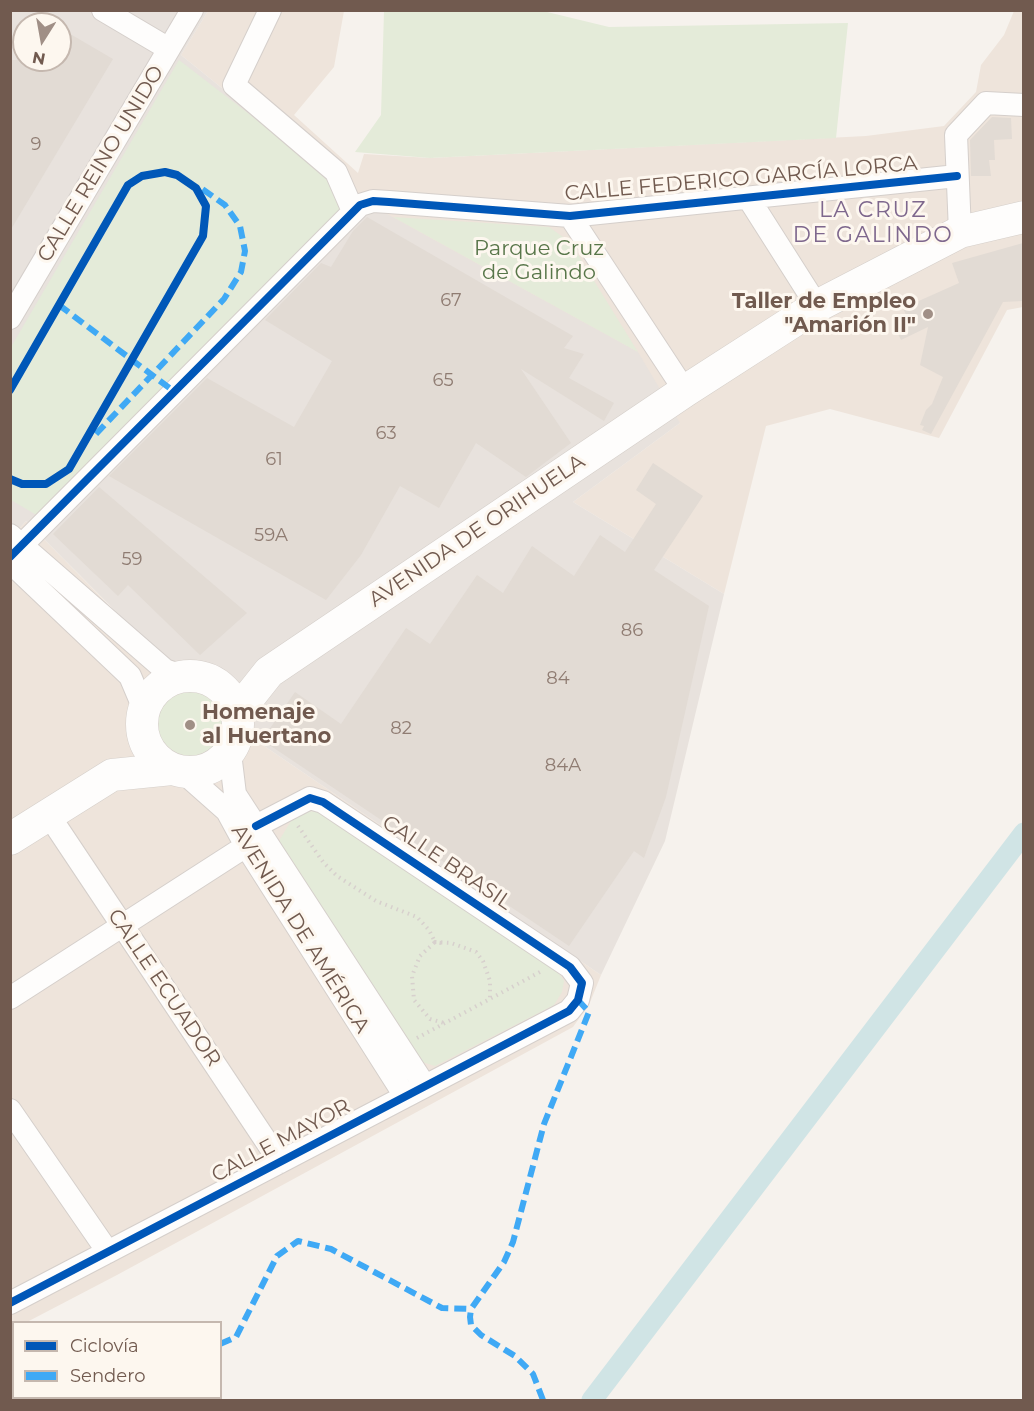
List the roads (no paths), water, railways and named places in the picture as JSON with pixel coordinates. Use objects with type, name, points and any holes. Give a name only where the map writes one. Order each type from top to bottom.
[{"type":"main road","name":"AVENIDA DE ORIHUELA","points":[[238,711],[269,672],[685,391],[816,306],[960,232],[1023,217]]},
{"type":"main road","name":"AVENIDA DE ORIHUELA","points":[[217,683],[227,684],[269,672]]},
{"type":"main road","points":[[10,839],[111,775],[178,770],[201,771],[217,765],[230,753],[237,740],[238,711],[230,695],[217,683],[194,675],[182,676],[158,687],[143,720],[111,775]]},
{"type":"main road","points":[[143,720],[152,754],[178,770]]},
{"type":"street","points":[[103,10],[169,49]]},
{"type":"street","name":"CALLE REINO UNIDO","points":[[10,318],[192,10]]},
{"type":"street","points":[[270,10],[234,85],[336,172],[353,211]]},
{"type":"street","points":[[960,232],[956,135],[986,103],[1023,105]]},
{"type":"street","name":"CALLE FEDERICO GARCÍA LORCA","points":[[14,549],[360,205],[373,201],[570,216],[957,176]]},
{"type":"street","points":[[749,199],[816,306]]},
{"type":"street","points":[[570,216],[685,391]]},
{"type":"street","points":[[14,549],[165,670],[182,676]]},
{"type":"street","points":[[14,549],[130,676],[143,720]]},
{"type":"street","name":"AVENIDA DE AMÉRICA","points":[[230,753],[235,794],[251,836]]},
{"type":"street","name":"AVENIDA DE AMÉRICA","points":[[178,770],[227,811],[251,836],[415,1091]]},
{"type":"street","name":"CALLE BRASIL","points":[[251,836],[310,798],[323,802],[570,968],[582,983],[578,1000],[569,1011]]},
{"type":"street","name":"CALLE ECUADOR","points":[[48,814],[280,1162]]},
{"type":"street","points":[[10,998],[122,927],[251,836]]},
{"type":"street","name":"CALLE MAYOR","points":[[10,1303],[569,1011]]},
{"type":"street","points":[[10,1110],[108,1252]]},
{"type":"waterway","points":[[592,1400],[1024,833]]},
{"type":"place","name":"Taller de Empleo \"Amarión II\"","points":[[928,314]]},
{"type":"place","name":"Homenaje al Huertano","points":[[190,725]]},
{"type":"district","name":"LA CRUZ DE GALINDO","points":[[873,224]]},
{"type":"park label","name":"Parque Cruz de Galindo","points":[[539,261]]}]
